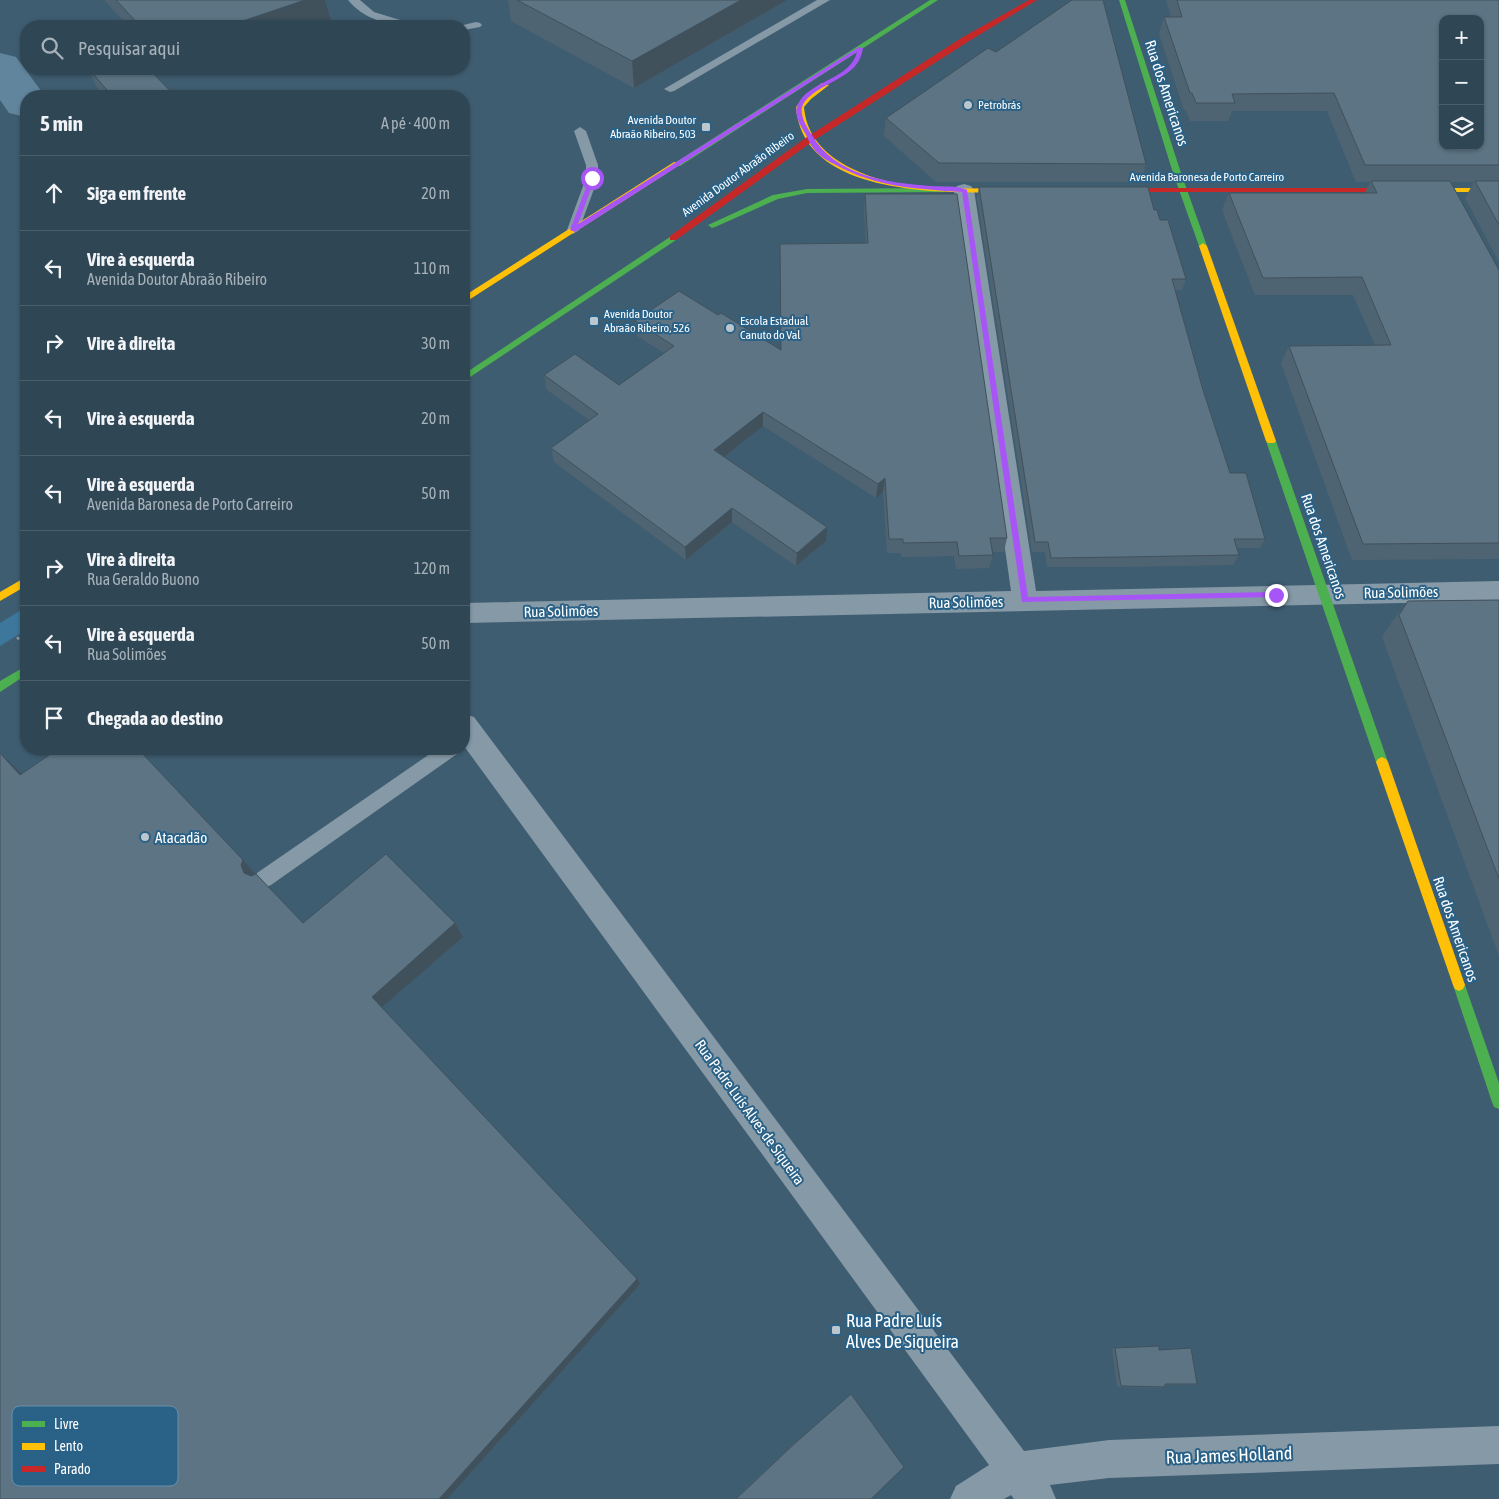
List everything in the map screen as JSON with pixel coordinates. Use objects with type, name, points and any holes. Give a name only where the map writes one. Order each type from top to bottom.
[{"type":"main road","points":[[470,296],[935,0]]},
{"type":"main road","name":"Avenida Doutor Abraão Ribeiro","points":[[470,374],[652,253],[810,139],[966,39],[1034,0]]},
{"type":"main road","name":"Rua dos Americanos","points":[[1122,0],[1183,190],[1499,1102]]},
{"type":"main road","points":[[853,66],[858,58],[860,48]]},
{"type":"main road","points":[[837,76],[804,99],[800,104],[799,111],[810,139],[825,157],[857,175],[878,181],[941,190]]},
{"type":"main road","points":[[652,253],[743,210],[776,197],[806,191],[1024,190]]},
{"type":"main road","name":"Avenida Baronesa de Porto Carreiro","points":[[1103,190],[1183,190],[1453,199],[1499,190]]},
{"type":"main road","points":[[0,597],[20,585]]},
{"type":"main road","points":[[0,687],[20,674]]},
{"type":"street","points":[[964,190],[1024,600]]},
{"type":"street","name":"Rua Solimões","points":[[470,613],[1499,591]]},
{"type":"street","name":"Rua Padre Luís Alves de Siqueira","points":[[470,748],[1026,1485]]},
{"type":"street","name":"Rua James Holland","points":[[969,1499],[1026,1485],[1109,1459],[1499,1445]]},
{"type":"lane","points":[[353,0],[370,14],[390,20]]},
{"type":"lane","points":[[670,89],[825,0]]},
{"type":"lane","points":[[470,26],[476,25]]},
{"type":"lane","points":[[573,230],[592,178],[592,165],[580,131]]},
{"type":"lane","points":[[264,879],[437,755]]},
{"type":"shaded area","points":[[20,611],[20,634],[0,646],[0,623]]},
{"type":"building","points":[[116,0],[305,0],[246,20],[134,20]]},
{"type":"building","points":[[517,0],[741,0],[632,61]]},
{"type":"building","points":[[1072,0],[1103,0],[1146,164],[939,163],[886,118],[988,48],[996,52]]},
{"type":"building","points":[[1177,0],[1499,0],[1499,165],[1365,165],[1334,93],[1232,94],[1235,103],[1196,103],[1192,93],[1190,93],[1164,17],[1182,17]]},
{"type":"building","points":[[94,75],[155,75],[169,90],[107,90]]},
{"type":"building","points":[[1371,181],[1450,181],[1499,270],[1499,543],[1363,544],[1289,346],[1391,345],[1362,277],[1263,278],[1229,193],[1377,193]]},
{"type":"building","points":[[1475,181],[1499,181],[1499,225]]},
{"type":"building","points":[[979,187],[1148,187],[1154,210],[1157,210],[1160,220],[1168,220],[1186,279],[1172,279],[1203,390],[1230,473],[1246,473],[1265,539],[1234,539],[1239,555],[1051,558],[1048,542],[1035,542]]},
{"type":"building","points":[[865,194],[957,194],[1007,538],[990,538],[993,555],[959,556],[957,542],[903,543],[903,539],[889,539],[885,478],[878,484],[763,412],[714,450],[827,527],[797,553],[732,508],[685,547],[551,448],[598,414],[544,375],[575,354],[619,385],[674,346],[635,321],[679,291],[718,315],[721,313],[781,350],[780,244],[868,243]]},
{"type":"building","points":[[1499,600],[1499,879],[1399,615],[1408,601]]},
{"type":"building","points":[[0,753],[20,775],[49,755],[144,755],[243,860],[241,865],[244,873],[251,876],[256,874],[303,923],[386,854],[455,923],[372,997],[637,1279],[439,1499],[0,1499]]},
{"type":"building","points":[[1159,1346],[1159,1350],[1191,1348],[1197,1384],[1165,1384],[1165,1387],[1121,1386],[1115,1348]]},
{"type":"building","points":[[851,1394],[904,1467],[871,1499],[736,1499],[792,1446]]},
{"type":"waterway","points":[[0,67],[20,95]]},
{"type":"traffic: fast","points":[[677,164],[935,0]]},
{"type":"traffic: fast","points":[[1122,0],[1177,173],[1203,246]]},
{"type":"traffic: fast","points":[[712,225],[776,197],[807,191],[941,190]]},
{"type":"traffic: fast","points":[[470,374],[673,238]]},
{"type":"traffic: fast","points":[[1271,441],[1382,762]]},
{"type":"traffic: fast","points":[[0,687],[20,674]]},
{"type":"traffic: fast","points":[[1459,985],[1499,1102]]},
{"type":"traffic: slow","points":[[810,139],[801,120],[800,107],[808,97],[825,85]]},
{"type":"traffic: slow","points":[[810,139],[826,156],[849,171],[894,185],[943,190],[1015,190]]},
{"type":"traffic: slow","points":[[470,296],[677,164]]},
{"type":"traffic: slow","points":[[1416,190],[1499,190]]},
{"type":"traffic: slow","points":[[1203,246],[1271,441]]},
{"type":"traffic: slow","points":[[0,597],[20,585]]},
{"type":"traffic: slow","points":[[1382,762],[1459,985]]},
{"type":"traffic: jam","points":[[673,238],[810,139],[966,39],[1034,0]]},
{"type":"traffic: jam","points":[[1111,190],[1416,190]]},
{"type":"place","name":"Petrobrás","points":[[968,105]]},
{"type":"place","name":"Avenida Doutor Abraão Ribeiro, 503","points":[[706,127]]},
{"type":"place","name":"Avenida Doutor Abraão Ribeiro, 526","points":[[594,321]]},
{"type":"place","name":"Escola Estadual Canuto do Val","points":[[730,328]]},
{"type":"place","name":"Atacadão","points":[[145,837]]},
{"type":"place","name":"Rua Padre Luís Alves De Siqueira","points":[[836,1330]]},
{"type":"route","points":[[592,178],[573,230],[860,48],[858,58],[853,66],[804,99],[800,104],[799,111],[803,125],[816,149],[839,166],[857,175],[878,181],[919,187],[941,190],[964,190],[1024,600],[1276,595]]}]
